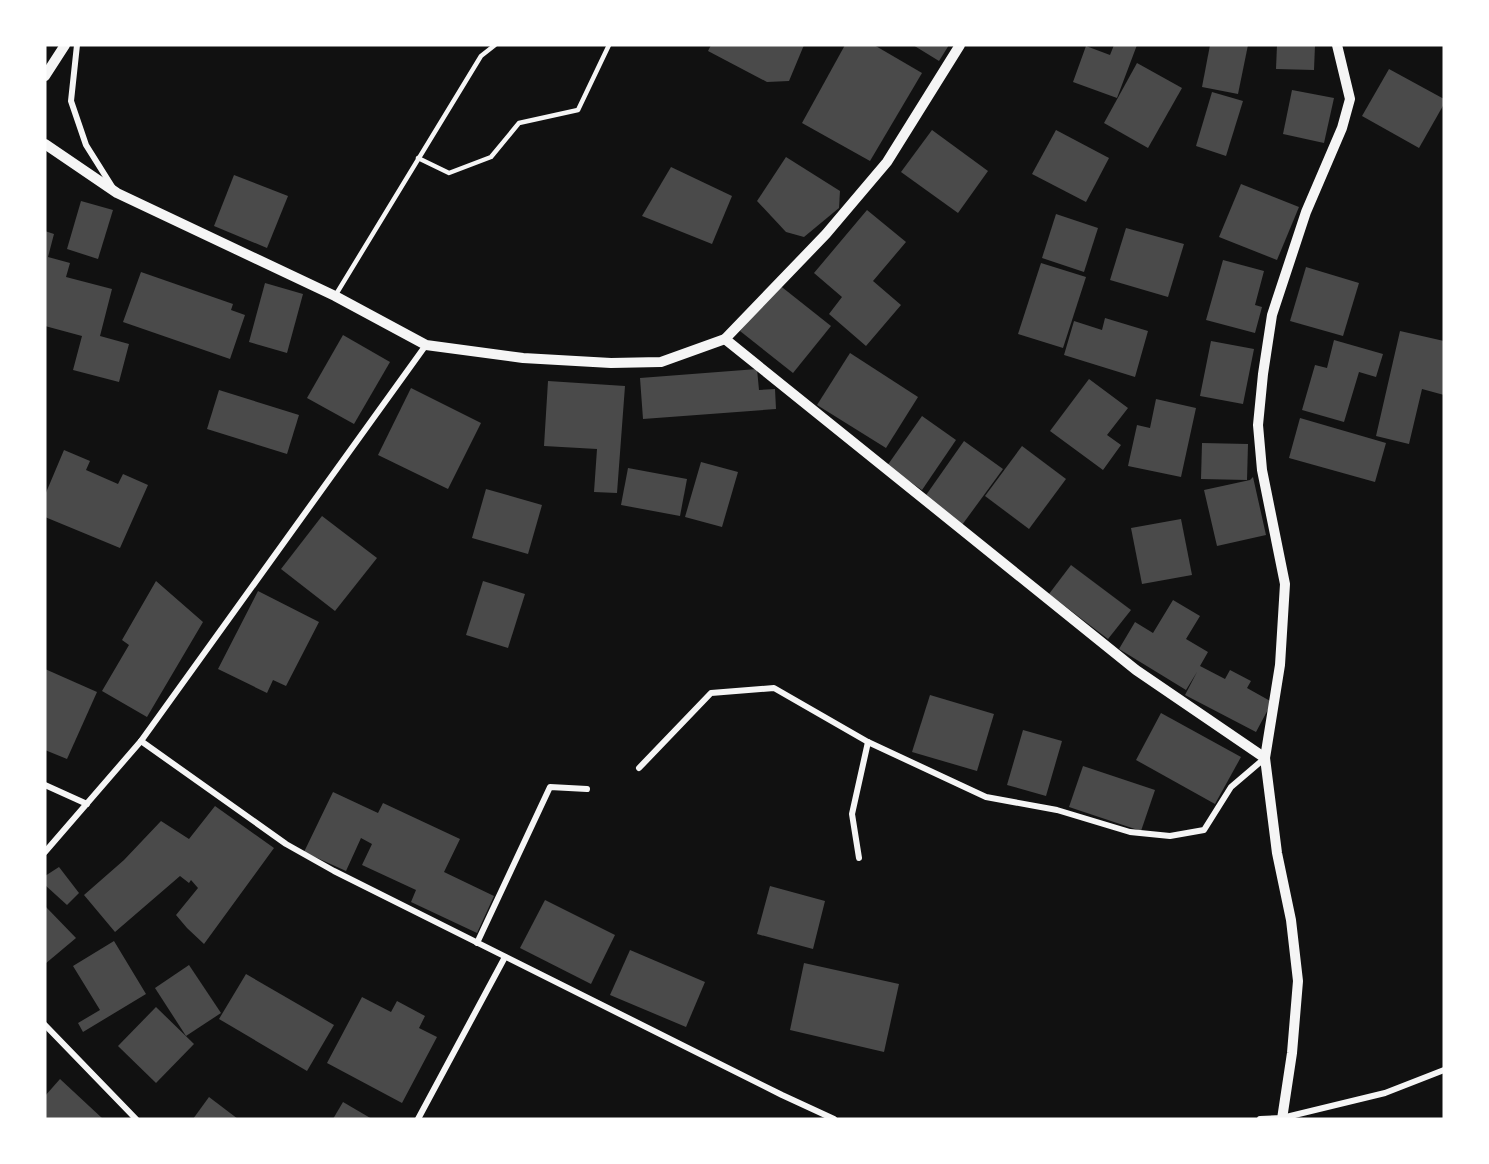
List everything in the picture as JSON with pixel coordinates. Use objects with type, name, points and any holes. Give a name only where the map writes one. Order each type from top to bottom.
[{"type":"street","points":[[45,76],[66,45]]},
{"type":"street","points":[[77,45],[71,101],[86,145],[117,194]]},
{"type":"street","points":[[45,144],[117,194],[334,296],[426,345],[523,358],[621,363],[661,362],[725,339],[826,234],[887,162],[960,45]]},
{"type":"street","points":[[1282,1119],[1292,1053],[1298,981],[1291,920],[1277,853],[1265,758],[1280,665],[1285,584],[1262,470],[1258,425],[1272,315],[1305,212],[1342,128],[1350,99],[1337,45]]},
{"type":"street","points":[[725,339],[1136,670],[1265,758]]},
{"type":"street","points":[[45,852],[141,741],[426,345]]},
{"type":"street","points":[[639,768],[711,693],[774,688],[868,742],[986,797],[1057,810],[1130,832],[1170,836],[1204,830],[1231,787],[1265,758]]},
{"type":"street","points":[[141,741],[286,844],[334,872],[834,1119]]},
{"type":"street","points":[[859,858],[852,814],[868,742]]},
{"type":"street","points":[[45,785],[87,804]]},
{"type":"street","points":[[477,943],[550,787],[586,789]]},
{"type":"street","points":[[418,1119],[505,957]]},
{"type":"street","points":[[45,1025],[136,1119]]},
{"type":"street","points":[[1260,1119],[1282,1119],[1385,1093],[1444,1070]]},
{"type":"lane","points":[[334,296],[481,56],[495,45]]},
{"type":"lane","points":[[418,158],[449,173],[491,157],[519,123],[578,110],[609,45]]},
{"type":"building","points":[[711,45],[804,45],[789,81],[767,82],[708,51]]},
{"type":"building","points":[[845,45],[874,45],[922,73],[870,161],[802,123]]},
{"type":"building","points":[[913,45],[949,45],[939,61]]},
{"type":"building","points":[[1114,45],[1137,45],[1117,98],[1073,82],[1086,46],[1110,55]]},
{"type":"building","points":[[1210,45],[1248,45],[1238,94],[1202,87]]},
{"type":"building","points":[[1277,45],[1315,45],[1314,70],[1276,69]]},
{"type":"building","points":[[1137,63],[1182,88],[1148,148],[1104,123]]},
{"type":"building","points":[[1389,69],[1444,99],[1444,104],[1419,148],[1362,116]]},
{"type":"building","points":[[1292,90],[1334,98],[1324,143],[1283,134]]},
{"type":"building","points":[[1212,92],[1243,101],[1226,156],[1196,146]]},
{"type":"building","points":[[932,130],[988,171],[958,213],[901,172]]},
{"type":"building","points":[[1056,130],[1109,158],[1086,202],[1032,174]]},
{"type":"building","points":[[786,157],[840,191],[839,208],[804,237],[786,232],[757,201]]},
{"type":"building","points":[[671,167],[732,196],[712,244],[642,216]]},
{"type":"building","points":[[234,175],[288,196],[267,248],[214,226]]},
{"type":"building","points":[[1241,184],[1299,207],[1277,260],[1219,237]]},
{"type":"building","points":[[81,201],[113,210],[98,259],[67,249]]},
{"type":"building","points":[[867,210],[906,242],[873,281],[901,305],[866,346],[829,314],[842,297],[814,273]]},
{"type":"building","points":[[1056,214],[1098,228],[1084,272],[1042,258]]},
{"type":"building","points":[[1126,228],[1184,244],[1168,297],[1110,280]]},
{"type":"building","points":[[45,231],[54,234],[48,257],[70,263],[66,277],[112,289],[100,336],[129,344],[119,382],[73,370],[82,336],[45,326]]},
{"type":"building","points":[[1223,260],[1264,271],[1255,305],[1262,307],[1255,333],[1206,320]]},
{"type":"building","points":[[1041,263],[1086,277],[1063,348],[1018,334]]},
{"type":"building","points":[[1306,267],[1359,283],[1343,336],[1290,321]]},
{"type":"building","points":[[141,272],[233,304],[231,310],[245,315],[230,359],[123,322]]},
{"type":"building","points":[[265,283],[303,294],[287,353],[249,342]]},
{"type":"building","points":[[778,284],[831,326],[793,373],[740,331]]},
{"type":"building","points":[[1105,318],[1148,331],[1135,377],[1064,355],[1074,321],[1102,330]]},
{"type":"building","points":[[1400,331],[1444,341],[1444,395],[1422,389],[1409,444],[1376,436]]},
{"type":"building","points":[[343,335],[390,362],[354,424],[307,398]]},
{"type":"building","points":[[1334,340],[1383,354],[1376,377],[1359,372],[1344,422],[1302,410],[1315,365],[1327,368]]},
{"type":"building","points":[[1211,341],[1254,349],[1243,404],[1200,396]]},
{"type":"building","points":[[850,353],[918,397],[886,448],[817,405]]},
{"type":"building","points":[[757,369],[759,390],[775,389],[776,409],[643,419],[640,378]]},
{"type":"building","points":[[1089,379],[1128,408],[1107,435],[1121,445],[1103,470],[1050,431]]},
{"type":"building","points":[[548,381],[625,386],[617,493],[594,492],[597,449],[544,446]]},
{"type":"building","points":[[411,388],[481,423],[448,489],[378,455]]},
{"type":"building","points":[[219,390],[299,415],[287,454],[207,429]]},
{"type":"building","points":[[1156,399],[1196,408],[1181,477],[1128,466],[1137,425],[1150,428]]},
{"type":"building","points":[[922,416],[956,440],[922,490],[887,466]]},
{"type":"building","points":[[1300,418],[1386,443],[1375,482],[1289,458]]},
{"type":"building","points":[[964,441],[1003,469],[962,525],[924,498]]},
{"type":"building","points":[[1202,443],[1248,444],[1247,480],[1201,479]]},
{"type":"building","points":[[1022,446],[1066,479],[1029,529],[985,496]]},
{"type":"building","points":[[64,450],[90,461],[86,470],[118,484],[123,474],[148,485],[120,548],[45,517],[45,495]]},
{"type":"building","points":[[701,462],[738,472],[722,527],[685,517]]},
{"type":"building","points":[[628,468],[687,479],[680,516],[621,505]]},
{"type":"building","points":[[1253,477],[1266,535],[1217,546],[1204,490],[1250,480]]},
{"type":"building","points":[[486,489],[542,505],[528,554],[472,538]]},
{"type":"building","points":[[322,516],[377,558],[335,611],[281,569]]},
{"type":"building","points":[[1181,519],[1192,575],[1142,584],[1131,528]]},
{"type":"building","points":[[1071,565],[1131,610],[1108,639],[1049,594]]},
{"type":"building","points":[[156,581],[203,622],[147,717],[102,691],[129,645],[122,640]]},
{"type":"building","points":[[483,581],[525,594],[508,648],[466,635]]},
{"type":"building","points":[[258,591],[319,622],[286,686],[273,680],[267,693],[218,669]]},
{"type":"building","points":[[1173,600],[1200,616],[1186,639],[1208,652],[1200,666],[1225,679],[1230,670],[1251,681],[1247,688],[1272,702],[1256,732],[1185,695],[1197,672],[1186,690],[1119,649],[1135,622],[1153,633]]},
{"type":"building","points":[[45,669],[97,692],[67,759],[45,750]]},
{"type":"building","points":[[930,695],[994,714],[977,771],[912,752]]},
{"type":"building","points":[[1161,713],[1241,757],[1215,804],[1136,760]]},
{"type":"building","points":[[1023,730],[1062,741],[1046,796],[1007,785]]},
{"type":"building","points":[[1083,766],[1155,790],[1141,831],[1069,807]]},
{"type":"building","points":[[333,792],[378,813],[383,803],[460,839],[444,872],[494,896],[477,933],[411,902],[416,890],[362,865],[372,844],[361,838],[346,871],[304,852]]},
{"type":"building","points":[[215,806],[274,848],[204,944],[176,915],[198,888],[191,880],[189,883],[180,876],[115,932],[84,895],[124,860],[161,821],[189,839]]},
{"type":"building","points":[[59,867],[79,893],[67,905],[45,885],[45,876]]},
{"type":"building","points":[[770,886],[825,901],[813,949],[757,934]]},
{"type":"building","points":[[545,900],[615,935],[591,984],[520,948]]},
{"type":"building","points":[[45,906],[76,938],[45,964]]},
{"type":"building","points":[[114,941],[146,994],[83,1032],[78,1023],[100,1010],[73,966]]},
{"type":"building","points":[[630,950],[705,982],[686,1027],[610,995]]},
{"type":"building","points":[[804,963],[899,984],[884,1052],[790,1030]]},
{"type":"building","points":[[189,965],[221,1013],[186,1036],[155,988]]},
{"type":"building","points":[[246,974],[334,1025],[307,1071],[219,1019]]},
{"type":"building","points":[[362,997],[391,1012],[397,1001],[425,1016],[419,1028],[437,1037],[402,1103],[327,1063]]},
{"type":"building","points":[[156,1007],[194,1044],[156,1083],[118,1046]]},
{"type":"building","points":[[60,1079],[103,1119],[45,1119],[45,1096]]},
{"type":"building","points":[[209,1097],[238,1119],[193,1119]]},
{"type":"building","points":[[343,1102],[372,1119],[333,1119]]}]
